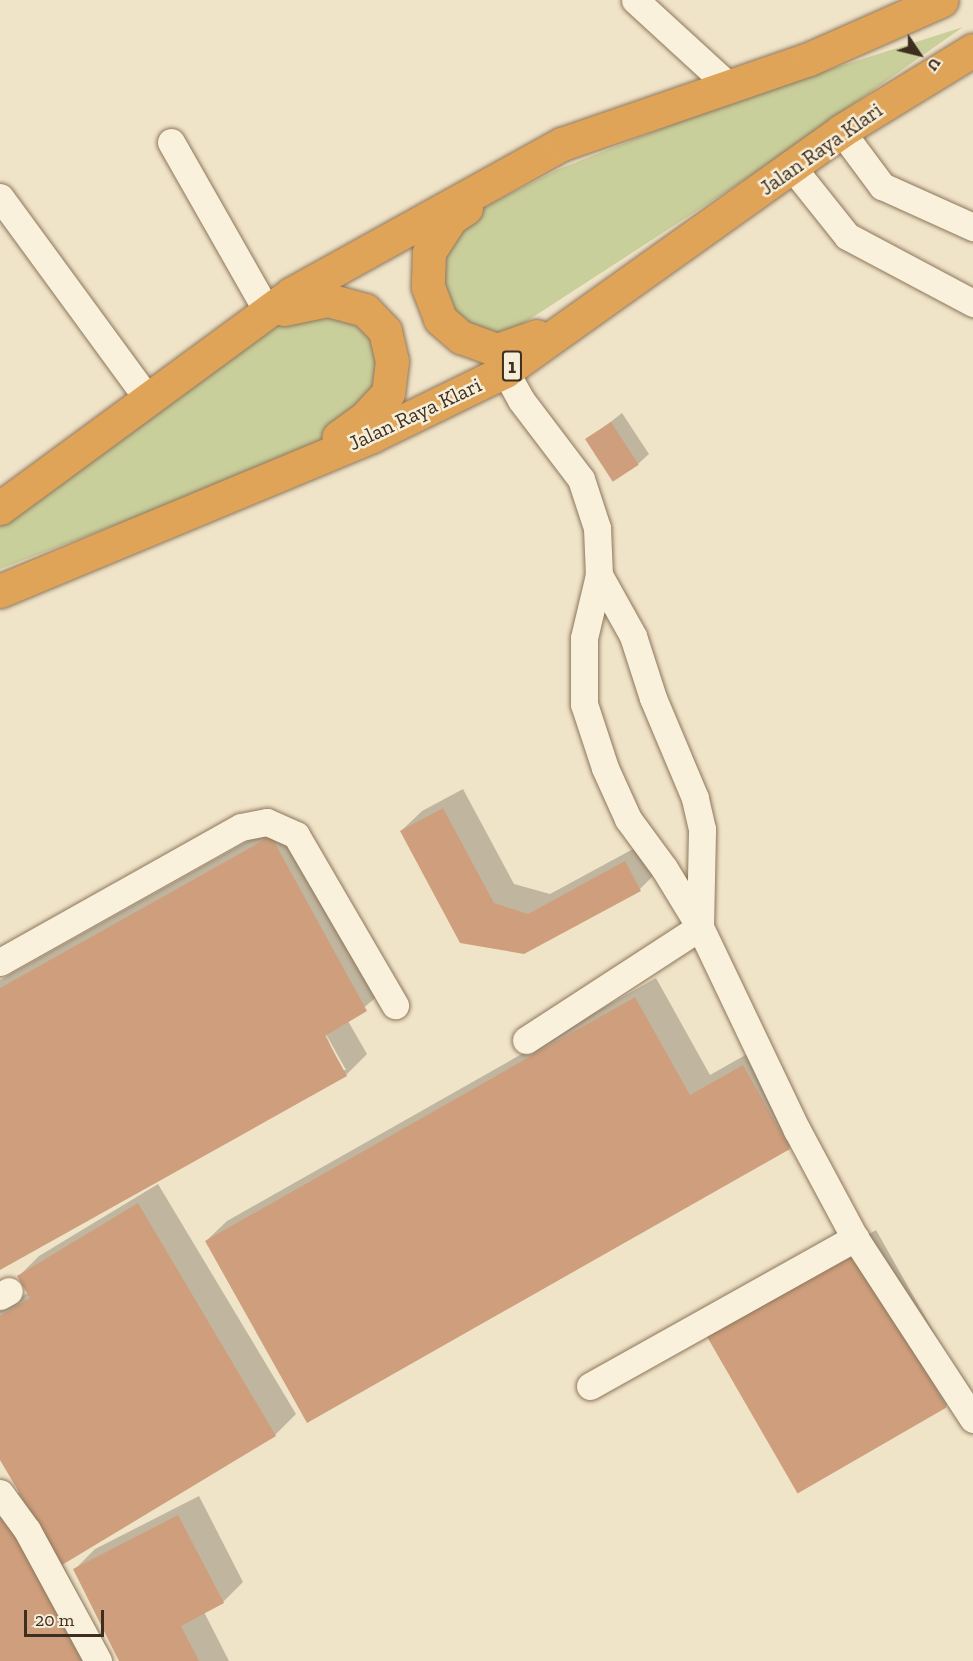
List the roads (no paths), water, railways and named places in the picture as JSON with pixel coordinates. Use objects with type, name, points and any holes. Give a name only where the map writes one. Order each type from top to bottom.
[{"type":"highway","points":[[0,508],[291,294],[562,144],[809,59],[942,0]]},
{"type":"highway","name":"Jalan Raya Klari","points":[[0,591],[288,471],[505,371],[689,242],[841,131],[973,50]]},
{"type":"highway","points":[[562,144],[452,218],[429,252],[428,287],[440,319],[461,337],[497,350],[527,342],[689,242]]},
{"type":"highway","points":[[268,313],[328,300],[365,310],[385,331],[392,361],[388,393],[373,409],[288,471]]},
{"type":"street","points":[[635,0],[730,87]]},
{"type":"street","points":[[841,131],[882,186],[973,227]]},
{"type":"street","points":[[171,142],[268,313]]},
{"type":"street","points":[[792,167],[847,236],[973,303]]},
{"type":"street","points":[[0,197],[147,398]]},
{"type":"street","points":[[505,371],[521,400],[581,479],[597,528],[599,575],[584,638],[584,704],[604,768],[628,819],[664,868],[700,927],[797,1130],[855,1238],[973,1419]]},
{"type":"street","points":[[599,575],[633,636],[653,698],[695,798],[702,829],[700,927]]},
{"type":"street","points":[[0,962],[241,827],[267,822],[296,835],[395,1005]]},
{"type":"street","points":[[526,1040],[700,927]]},
{"type":"street","points":[[590,1386],[855,1238]]},
{"type":"street","points":[[0,1493],[27,1530],[98,1661]]}]
